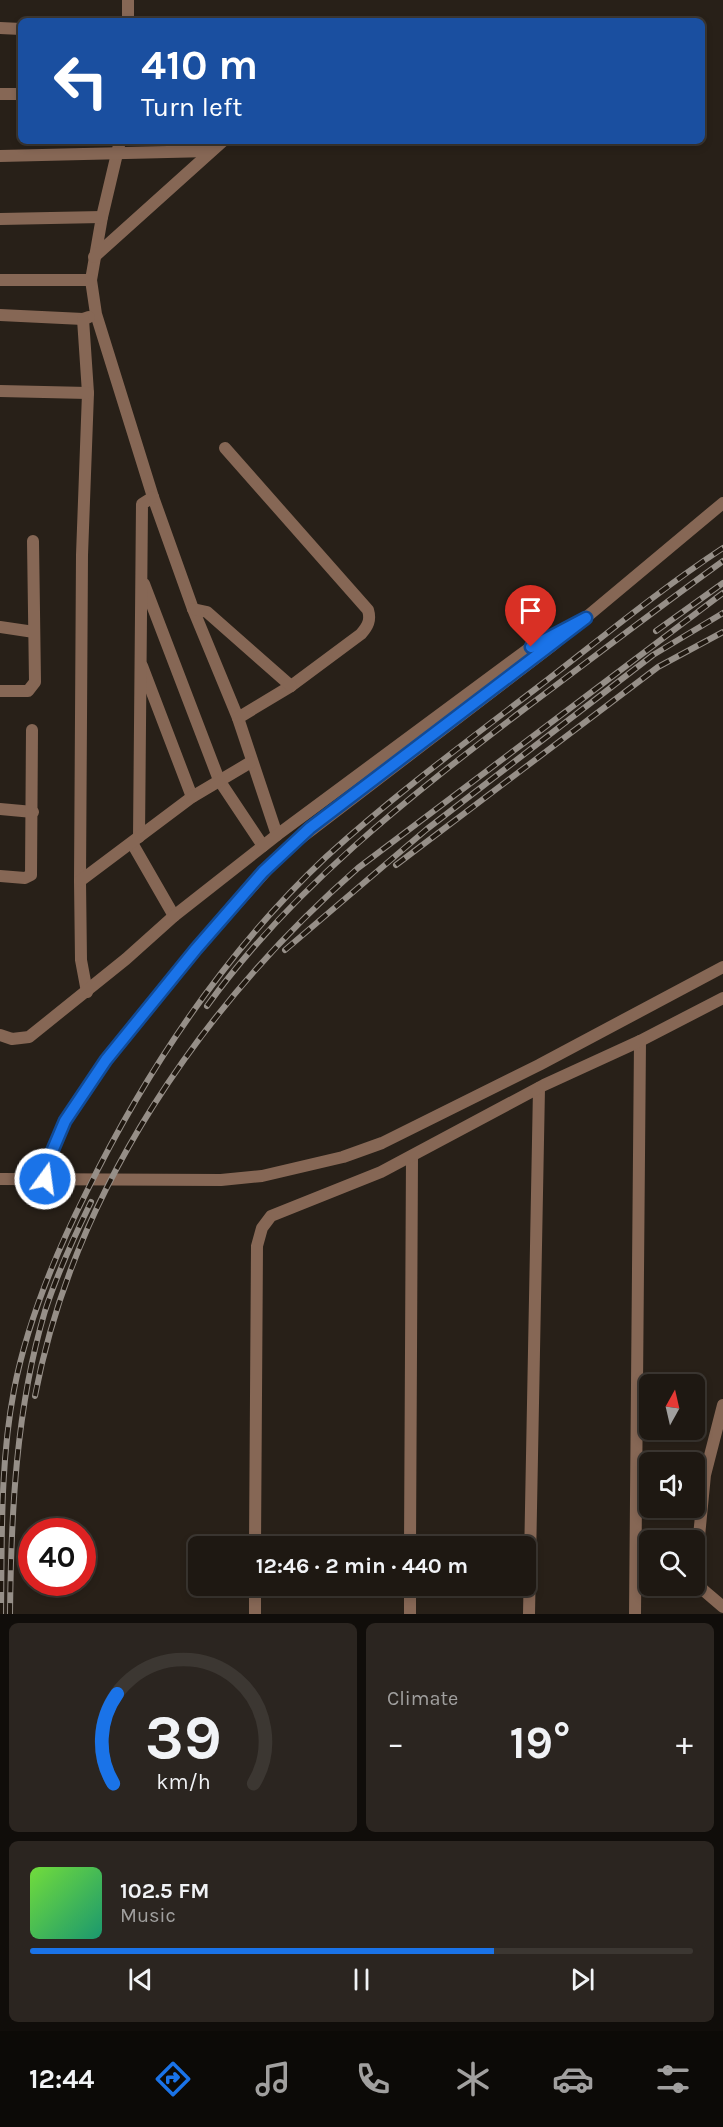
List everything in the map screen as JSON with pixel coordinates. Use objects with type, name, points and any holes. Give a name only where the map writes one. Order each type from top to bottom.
[{"type":"street","points":[[128,0],[128,18]]},
{"type":"street","points":[[0,28],[18,29]]},
{"type":"street","points":[[0,94],[18,94]]},
{"type":"street","points":[[119,144],[94,257],[91,280],[96,314],[153,497],[193,609],[238,718],[250,762],[277,835]]},
{"type":"street","points":[[94,257],[218,144]]},
{"type":"street","points":[[0,156],[210,151]]},
{"type":"street","points":[[0,219],[102,217]]},
{"type":"street","points":[[0,280],[91,280]]},
{"type":"street","points":[[0,315],[83,319],[96,314]]},
{"type":"street","points":[[83,319],[88,393],[82,555],[80,881],[81,960],[87,992]]},
{"type":"street","points":[[0,391],[88,393]]},
{"type":"street","points":[[225,448],[368,610],[369,616],[369,623],[361,634],[291,686],[238,718]]},
{"type":"street","points":[[153,497],[142,504],[141,662],[138,685],[135,840],[174,916]]},
{"type":"street","points":[[45,1179],[48,1161],[65,1121],[106,1060],[196,949],[263,872],[310,828],[586,618],[723,502]]},
{"type":"street","points":[[0,691],[28,691],[33,688],[35,682],[33,541]]},
{"type":"street","points":[[141,577],[219,780],[263,846]]},
{"type":"street","points":[[193,609],[207,612],[291,686]]},
{"type":"street","points":[[0,1035],[12,1039],[29,1037],[87,992],[174,916],[277,835],[531,647],[586,618]]},
{"type":"street","points":[[0,627],[34,632]]},
{"type":"street","points":[[141,662],[192,797]]},
{"type":"street","points":[[0,876],[26,878],[32,875],[32,730]]},
{"type":"street","points":[[80,881],[192,797],[250,762]]},
{"type":"street","points":[[0,809],[33,812]]},
{"type":"street","points":[[0,1179],[221,1180],[272,1174],[343,1157],[381,1143],[539,1065],[723,967]]},
{"type":"street","points":[[255,1536],[257,1246],[262,1228],[272,1216],[381,1172],[539,1088],[640,1041],[723,998]]},
{"type":"street","points":[[635,1614],[640,1041]]},
{"type":"street","points":[[529,1614],[539,1088]]},
{"type":"street","points":[[410,1536],[412,1156]]},
{"type":"street","points":[[723,1405],[705,1475],[696,1567],[702,1589],[723,1607]]},
{"type":"street","points":[[255,1596],[255,1614]]},
{"type":"street","points":[[410,1596],[410,1614]]},
{"type":"railway","points":[[1,1614],[6,1445],[14,1390],[26,1339],[63,1240],[86,1193],[135,1102],[191,1014],[254,932],[289,894],[351,834],[629,616],[723,548]]},
{"type":"railway","points":[[207,1006],[276,922],[354,846],[437,776],[723,561]]},
{"type":"railway","points":[[656,631],[723,583]]},
{"type":"railway","points":[[35,1396],[54,1320],[80,1246],[113,1175],[153,1106],[198,1041],[248,979],[301,921],[358,868],[723,593]]},
{"type":"railway","points":[[285,950],[427,829],[653,655],[723,613]]},
{"type":"railway","points":[[396,865],[658,667],[723,632]]},
{"type":"railway","points":[[10,1614],[14,1500],[27,1385],[45,1311],[66,1256],[91,1202]]},
{"type":"route","points":[[45,1179],[48,1161],[65,1121],[106,1060],[196,949],[263,872],[310,828],[554,645],[586,618],[531,647]]}]
